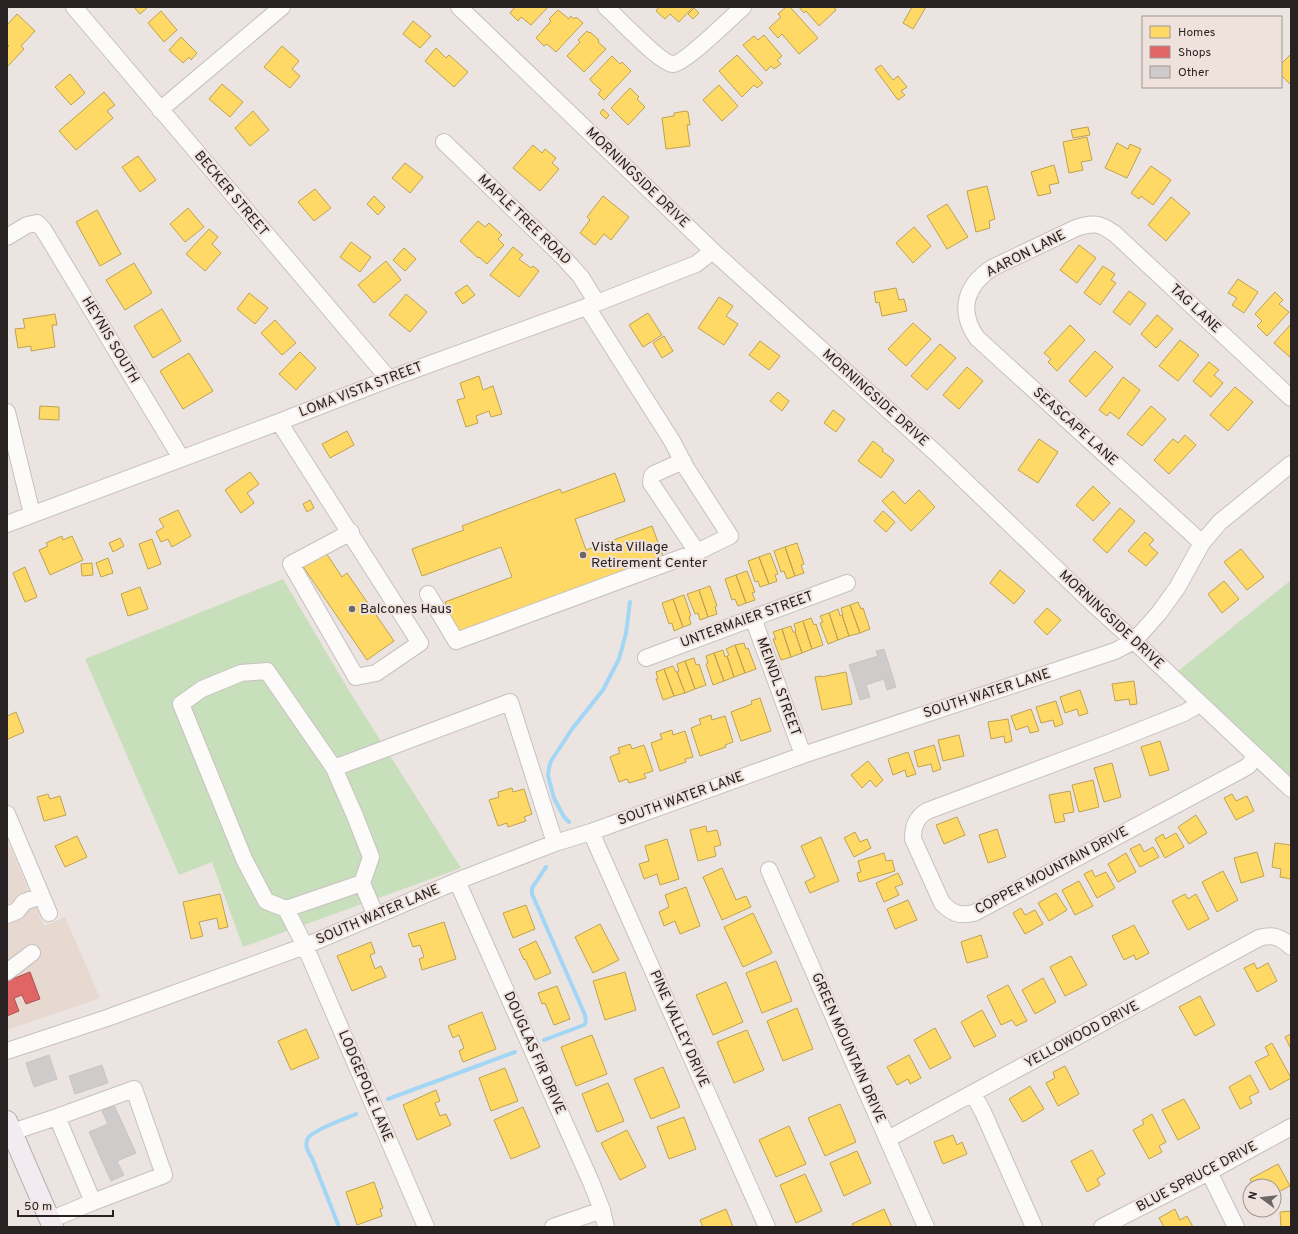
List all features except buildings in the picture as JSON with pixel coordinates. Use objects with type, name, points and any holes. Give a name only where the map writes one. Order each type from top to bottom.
[{"type":"main road","points":[[10,1126],[52,1224]]},
{"type":"street","name":"BECKER STREET","points":[[74,7],[389,379]]},
{"type":"street","points":[[160,110],[282,7]]},
{"type":"street","name":"MORNINGSIDE DRIVE","points":[[459,7],[713,252],[938,455],[1083,594],[1291,789]]},
{"type":"street","points":[[606,7],[657,55],[663,60],[672,64],[678,63],[688,56],[743,7]]},
{"type":"street","name":"MAPLE TREE ROAD","points":[[444,142],[562,256],[581,277],[592,305],[683,461],[730,536],[697,552]]},
{"type":"street","name":"HEYNIS SOUTH","points":[[7,236],[27,225],[37,223],[43,229],[181,458]]},
{"type":"street","name":"AARON LANE","points":[[968,301],[969,294],[976,283],[992,268],[1076,228],[1098,224]]},
{"type":"street","name":"TAG LANE","points":[[1098,224],[1115,234],[1291,398]]},
{"type":"street","name":"LOMA VISTA STREET","points":[[7,524],[389,379],[592,305],[696,264],[713,252]]},
{"type":"street","name":"SEASCAPE LANE","points":[[968,301],[966,308],[967,320],[977,338],[1202,543]]},
{"type":"street","points":[[7,412],[32,514]]},
{"type":"street","points":[[279,422],[351,532],[420,643],[376,673],[356,677],[290,564],[351,532]]},
{"type":"street","points":[[428,594],[456,641],[697,552],[651,483],[652,476],[654,474],[683,461]]},
{"type":"street","name":"SOUTH WATER LANE","points":[[7,1051],[107,1018],[305,946],[457,881],[555,843],[591,832],[803,755],[1115,651],[1134,641],[1168,602],[1202,543],[1229,513],[1291,464]]},
{"type":"street","name":"UNTERMAIER STREET","points":[[646,658],[847,583]]},
{"type":"street","name":"MEINDL STREET","points":[[753,618],[803,755]]},
{"type":"street","points":[[362,883],[286,909],[266,901],[244,859],[181,704],[202,689],[241,674],[267,671],[334,768],[371,857],[362,883],[376,916]]},
{"type":"street","points":[[334,768],[510,702],[555,843]]},
{"type":"street","name":"COPPER MOUNTAIN DRIVE","points":[[1199,702],[1193,708],[1106,744],[941,805],[920,815],[913,829],[913,838],[942,903],[949,910],[957,914],[965,915],[974,913],[1243,769],[1248,766],[1256,756]]},
{"type":"street","points":[[7,814],[49,913]]},
{"type":"street","name":"PINE VALLEY DRIVE","points":[[591,832],[767,1227]]},
{"type":"street","name":"GREEN MOUNTAIN DRIVE","points":[[769,870],[926,1227]]},
{"type":"street","name":"DOUGLAS FIR DRIVE","points":[[457,881],[591,1182],[602,1210],[606,1227]]},
{"type":"street","points":[[7,915],[17,911],[24,902],[41,896]]},
{"type":"street","name":"LODGEPOLE LANE","points":[[286,909],[305,946],[426,1227]]},
{"type":"street","name":"YELLOWOOD DRIVE","points":[[888,1139],[1260,938],[1277,936],[1285,940],[1291,947]]},
{"type":"street","points":[[7,972],[32,953]]},
{"type":"street","points":[[10,1126],[57,1117],[134,1089],[164,1175],[93,1202],[52,1224]]},
{"type":"street","points":[[973,1094],[983,1112],[1034,1227]]},
{"type":"street","points":[[57,1117],[93,1202]]},
{"type":"street","name":"BLUE SPRUCE DRIVE","points":[[1102,1227],[1209,1172],[1291,1126]]},
{"type":"street","points":[[1209,1172],[1236,1227]]},
{"type":"street","points":[[553,1227],[602,1210]]},
{"type":"shaded area","points":[[7,840],[44,926],[65,917],[100,998],[7,1030]]},
{"type":"green space","points":[[283,579],[348,689],[461,868],[243,947],[212,862],[179,875],[85,659]]},
{"type":"green space","points":[[1291,580],[1291,777],[1177,672]]},
{"type":"waterway","points":[[569,822],[564,817],[554,798],[548,776],[549,768],[551,761],[572,729],[603,690],[619,659],[626,633],[630,602]]},
{"type":"waterway","points":[[544,1040],[584,1025],[586,1022],[585,1015],[532,894],[532,888],[546,867]]},
{"type":"waterway","points":[[388,1099],[515,1052]]},
{"type":"waterway","points":[[339,1227],[306,1143],[308,1138],[316,1131],[356,1114]]},
{"type":"place","name":"Vista Village Retirement Center","points":[[583,555]]},
{"type":"place","name":"Balcones Haus","points":[[352,609]]}]
